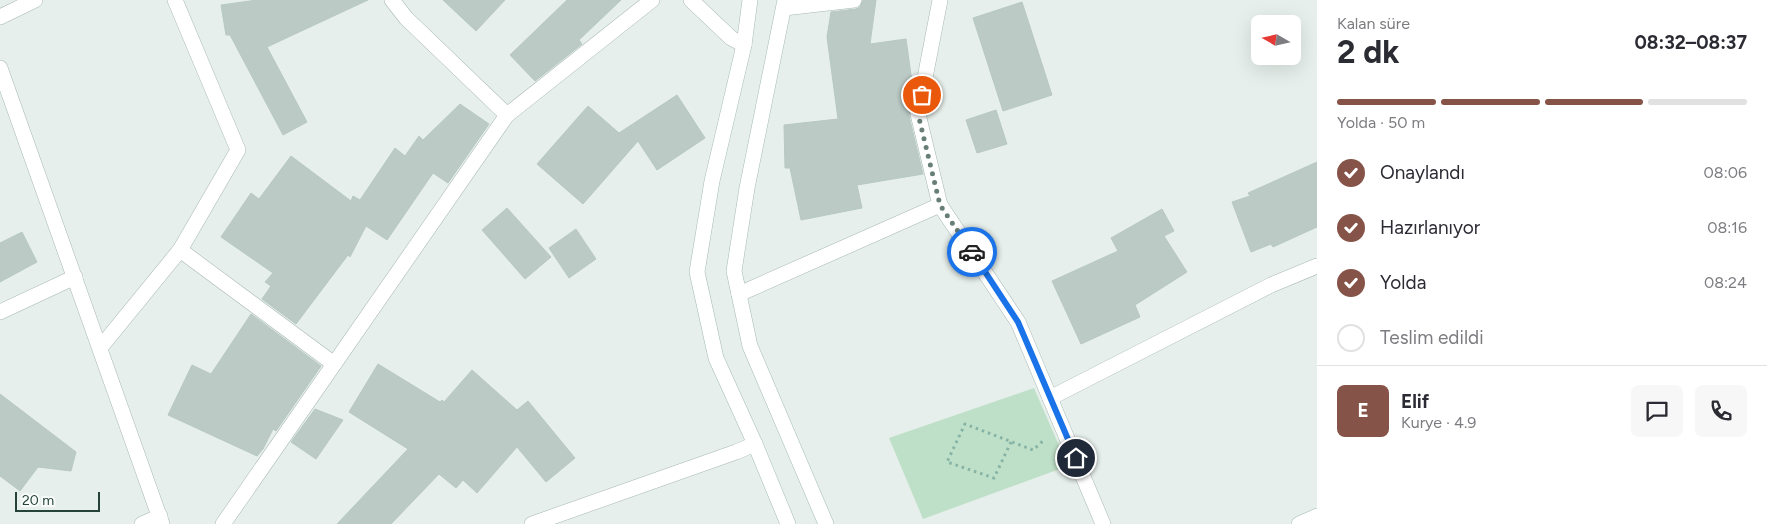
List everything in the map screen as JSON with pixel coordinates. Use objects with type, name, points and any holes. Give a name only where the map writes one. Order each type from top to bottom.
[{"type":"street","points":[[0,17],[35,0]]},
{"type":"street","points":[[100,348],[180,250],[238,150],[175,0]]},
{"type":"street","points":[[392,0],[406,18],[507,115]]},
{"type":"street","points":[[223,524],[507,115],[652,0]]},
{"type":"street","points":[[691,0],[731,38],[744,45]]},
{"type":"street","points":[[750,0],[744,45],[712,181],[697,272],[716,358],[755,444],[788,524]]},
{"type":"street","points":[[826,524],[750,346],[734,271],[747,188],[784,4],[854,0]]},
{"type":"street","points":[[940,0],[918,114],[940,205],[1018,322],[1103,524]]},
{"type":"street","points":[[0,68],[161,520],[142,524]]},
{"type":"street","points":[[739,294],[940,205]]},
{"type":"street","points":[[180,250],[334,364]]},
{"type":"street","points":[[1050,398],[1271,285],[1317,266]]},
{"type":"street","points":[[0,312],[74,277]]},
{"type":"street","points":[[532,524],[755,444]]},
{"type":"street","points":[[1299,524],[1317,516]]},
{"type":"path","points":[[1011,442],[994,478],[947,462],[965,424],[1033,450],[1062,426]]},
{"type":"green space","points":[[1034,388],[1068,466],[923,519],[889,438]]},
{"type":"building","points":[[257,0],[368,0],[267,47],[307,122],[283,135],[230,35],[226,35],[221,5]]},
{"type":"building","points":[[443,0],[505,0],[476,31]]},
{"type":"building","points":[[567,0],[621,0],[579,40],[582,44],[535,81],[510,55]]},
{"type":"building","points":[[863,0],[876,0],[870,44],[906,39],[913,89],[909,116],[923,174],[857,185],[862,208],[801,220],[790,168],[785,168],[784,125],[838,119],[827,37],[831,12],[856,9],[860,7]]},
{"type":"building","points":[[1022,2],[1052,95],[1003,111],[973,18]]},
{"type":"building","points":[[677,95],[705,138],[657,170],[638,141],[583,204],[537,164],[588,106],[619,133]]},
{"type":"building","points":[[460,104],[489,124],[448,183],[433,173],[387,240],[366,226],[350,257],[348,255],[296,324],[262,299],[271,286],[265,282],[273,273],[221,237],[251,193],[259,199],[291,156],[351,201],[353,196],[360,200],[395,148],[405,156],[419,136],[423,140]]},
{"type":"building","points":[[996,110],[1007,144],[977,153],[966,120]]},
{"type":"building","points":[[1317,162],[1317,227],[1273,247],[1271,244],[1251,252],[1232,202],[1250,196],[1248,193]]},
{"type":"building","points":[[507,208],[551,257],[525,279],[482,230]]},
{"type":"building","points":[[1162,209],[1174,231],[1164,236],[1187,272],[1135,305],[1140,317],[1081,344],[1052,281],[1118,251],[1111,238]]},
{"type":"building","points":[[576,229],[596,259],[569,278],[549,248]]},
{"type":"building","points":[[22,232],[37,262],[0,282],[0,243]]},
{"type":"building","points":[[251,314],[321,366],[276,431],[273,429],[263,449],[257,456],[168,415],[192,365],[211,374]]},
{"type":"building","points":[[378,364],[440,402],[442,400],[444,402],[472,370],[517,410],[528,401],[575,458],[546,482],[517,447],[477,493],[463,480],[456,488],[439,474],[391,524],[337,524],[408,449],[349,412]]},
{"type":"building","points":[[0,394],[76,452],[71,471],[38,467],[20,491],[0,476]]},
{"type":"building","points":[[315,409],[343,420],[316,459],[291,442]]},
{"type":"way so far","points":[[922,95],[918,114],[940,205],[972,252]]},
{"type":"route","points":[[972,252],[1018,322],[1076,458]]}]
